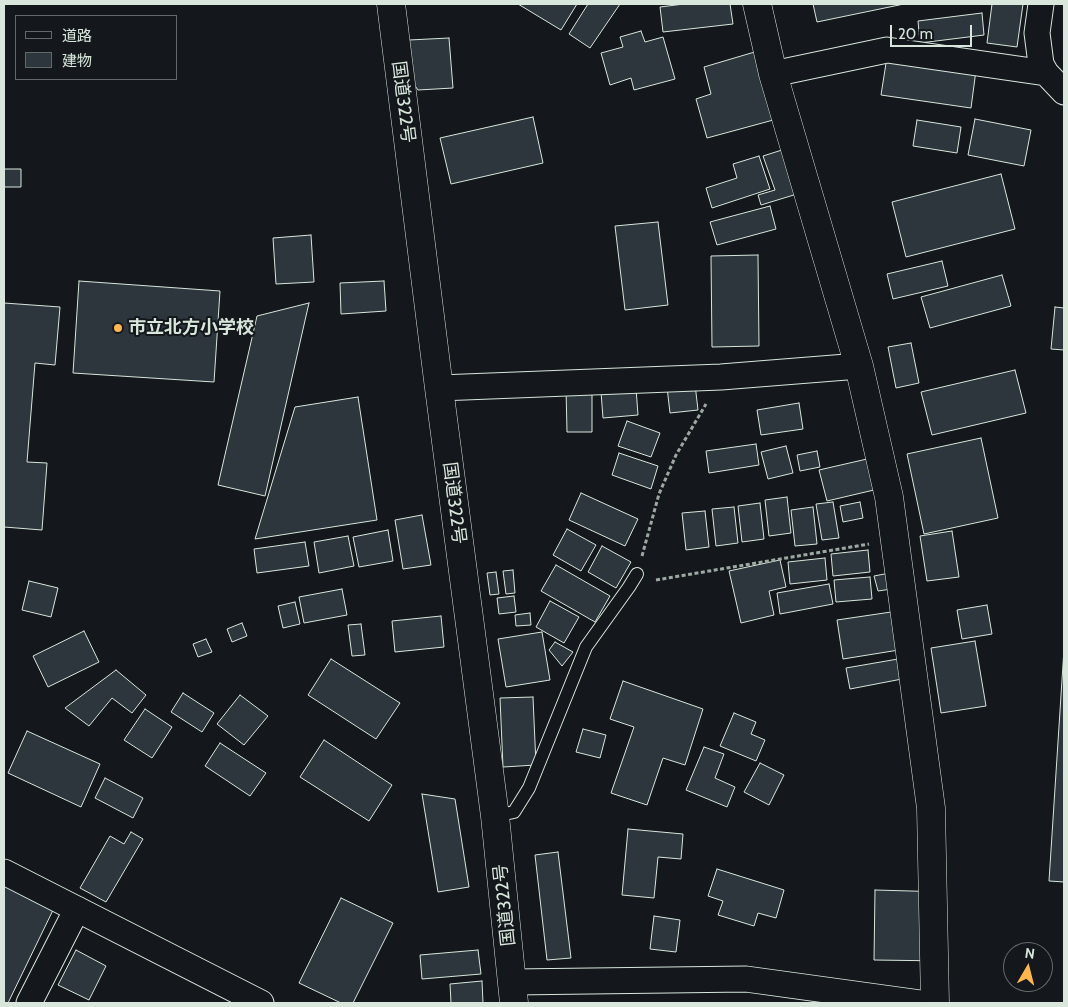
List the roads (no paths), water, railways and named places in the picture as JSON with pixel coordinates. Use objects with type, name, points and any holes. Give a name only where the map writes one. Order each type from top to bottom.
[{"type":"main road","name":"国道322号","points":[[391,4],[495,816],[514,993]]},
{"type":"main road","points":[[757,4],[773,74],[859,366],[889,497],[931,808],[935,1003]]},
{"type":"street","points":[[1041,4],[1037,33],[1041,64],[1046,73],[1064,92]]},
{"type":"street","points":[[773,74],[887,50],[1046,73]]},
{"type":"street","points":[[439,388],[721,377],[859,366]]},
{"type":"street","points":[[4,872],[78,908],[252,1002]]},
{"type":"street","points":[[29,1003],[78,908]]},
{"type":"street","points":[[514,993],[746,979],[920,1003]]},
{"type":"lane","points":[[495,816],[514,812],[529,788],[586,647],[630,587],[637,574]]},
{"type":"place","name":"市立北方小学校","points":[[118,328]]}]
